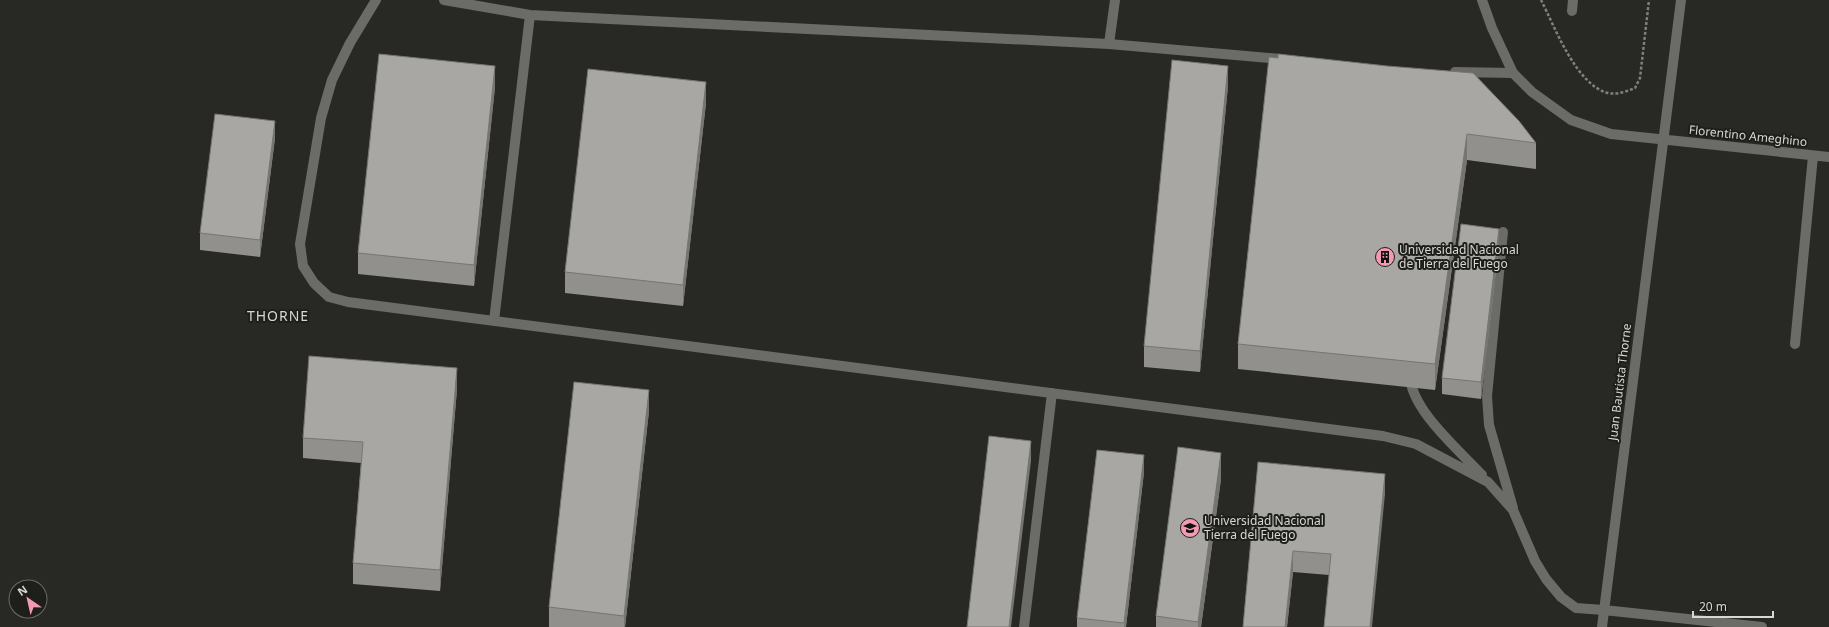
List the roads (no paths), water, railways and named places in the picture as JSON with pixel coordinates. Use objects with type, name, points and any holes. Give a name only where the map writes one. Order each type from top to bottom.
[{"type":"street","points":[[376,0],[350,43],[332,80],[321,118],[300,244],[303,266],[314,283],[329,297],[348,302],[1383,436],[1416,444],[1488,482]]},
{"type":"street","points":[[444,0],[530,15],[1109,44],[1288,60]]},
{"type":"street","points":[[1109,44],[1115,0]]},
{"type":"street","name":"Florentino Ameghino","points":[[1482,0],[1492,28],[1513,73],[1532,92],[1571,120],[1611,134],[1829,157]]},
{"type":"street","points":[[1572,11],[1573,0]]},
{"type":"street","name":"Juan Bautista Thorne","points":[[1602,627],[1665,140],[1681,0]]},
{"type":"street","points":[[494,321],[530,15]]},
{"type":"street","points":[[1444,72],[1513,73]]},
{"type":"street","points":[[1795,344],[1813,156]]},
{"type":"street","points":[[1503,232],[1487,396],[1489,425],[1513,510],[1535,561],[1546,579],[1561,596],[1576,608],[1762,627]]},
{"type":"street","points":[[1411,361],[1409,377],[1415,399],[1432,421],[1513,510]]},
{"type":"street","points":[[1024,627],[1052,393]]},
{"type":"place","name":"Universidad Nacional de Tierra del Fuego","points":[[1385,257]]},
{"type":"place","name":"Universidad Nacional Tierra del Fuego","points":[[1190,528]]},
{"type":"district","name":"THORNE","points":[[278,316]]}]
